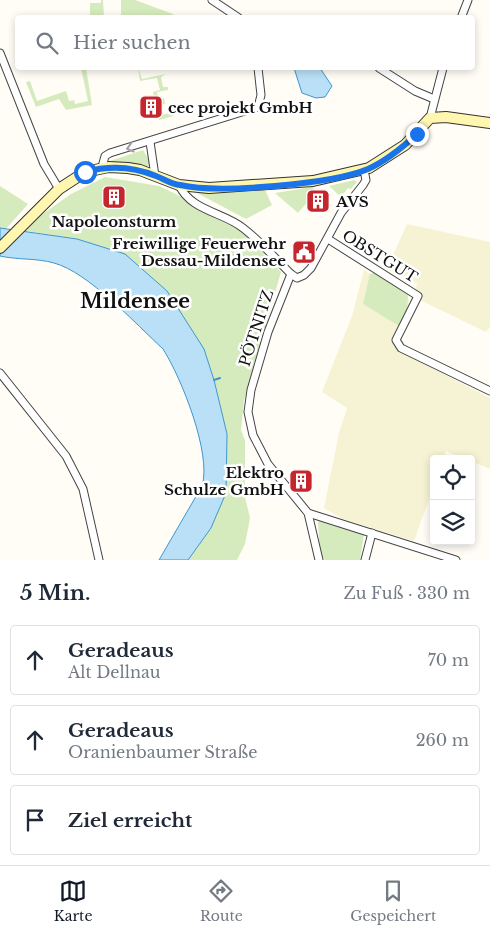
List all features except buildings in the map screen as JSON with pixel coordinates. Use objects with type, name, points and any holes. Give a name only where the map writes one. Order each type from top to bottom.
[{"type":"street","points":[[212,0],[234,15]]},
{"type":"street","points":[[462,15],[468,0]]},
{"type":"street","points":[[0,53],[44,164],[59,189]]},
{"type":"street","points":[[102,167],[105,156],[110,154],[258,107],[261,95],[258,70]]},
{"type":"street","points":[[381,70],[415,91],[434,99]]},
{"type":"street","points":[[0,248],[59,189],[85,172],[102,167],[128,168],[180,185],[209,188],[262,186],[313,181],[364,170],[404,145],[430,118],[442,70]]},
{"type":"street","points":[[430,118],[446,117],[490,123]]},
{"type":"street","points":[[150,142],[155,176]]},
{"type":"street","points":[[180,185],[183,194],[191,200],[208,211],[241,226],[297,278],[304,275],[328,239],[341,213],[363,185],[366,180],[364,170]]},
{"type":"street","name":"OBSTGUT","points":[[328,239],[418,296],[396,340],[401,348],[490,392]]},
{"type":"street","name":"PÖTNITZ","points":[[291,274],[268,332],[251,390],[248,412],[253,435],[268,464],[308,513],[315,552],[319,560]]},
{"type":"street","points":[[0,373],[66,456],[75,472],[83,489],[99,560]]},
{"type":"street","points":[[308,513],[456,560]]},
{"type":"street","points":[[365,560],[372,533]]},
{"type":"street","points":[[312,560],[315,552]]},
{"type":"shaded area","points":[[407,224],[490,242],[490,327],[486,332],[420,300],[419,293],[415,291],[417,283],[387,269]]},
{"type":"shaded area","points":[[364,270],[370,274],[375,273],[408,295],[409,306],[393,338],[395,344],[403,353],[490,398],[490,469],[475,463],[475,455],[456,455],[446,451],[444,455],[430,455],[430,496],[414,541],[343,519],[324,508],[339,433],[347,408],[322,392],[352,316]]},
{"type":"green space","points":[[101,0],[103,0],[104,15],[90,15],[90,3],[101,3]]},
{"type":"green space","points":[[121,0],[135,0],[173,14],[173,15],[121,15]]},
{"type":"green space","points":[[81,70],[86,70],[92,105],[66,110],[59,99],[36,107],[26,82],[30,81],[37,101],[66,91],[69,101],[74,100],[75,104],[88,101]]},
{"type":"green space","points":[[138,70],[142,79],[166,74],[161,77],[163,87],[168,87],[168,90],[157,92],[158,99],[164,98],[165,104],[160,105],[162,115],[173,112],[174,116],[159,120],[153,92],[160,90],[157,78],[140,81]]},
{"type":"green space","points":[[143,150],[149,160],[149,165],[146,168],[110,161]]},
{"type":"green space","points":[[105,177],[159,186],[184,198],[202,212],[242,231],[281,272],[244,401],[241,430],[245,440],[245,497],[250,518],[245,544],[237,560],[188,560],[211,528],[227,434],[214,380],[204,349],[167,291],[125,254],[77,239],[20,230],[71,194]]},
{"type":"green space","points":[[354,180],[357,182],[351,189],[348,188],[341,197],[329,186]]},
{"type":"green space","points":[[0,186],[28,204],[5,230],[0,228]]},
{"type":"green space","points":[[312,187],[317,191],[298,213],[275,193]]},
{"type":"green space","points":[[265,190],[272,205],[246,219],[197,193]]},
{"type":"green space","points":[[375,273],[408,295],[407,312],[399,326],[363,304],[370,274]]},
{"type":"green space","points":[[320,520],[364,534],[360,560],[325,560],[320,554],[318,522]]},
{"type":"water","points":[[295,70],[321,70],[332,86],[325,97],[316,98],[302,93]]},
{"type":"water","points":[[0,228],[77,239],[125,254],[167,291],[204,349],[214,380],[227,434],[226,493],[211,528],[188,560],[159,560],[202,486],[204,472],[203,455],[193,416],[178,378],[163,349],[112,300],[67,268],[41,260],[0,256]]},
{"type":"waterway","points":[[214,380],[220,378]]},
{"type":"place","name":"cec projekt GmbH","points":[[151,107]]},
{"type":"place","name":"Napoleonsturm","points":[[114,197]]},
{"type":"place","name":"AVS","points":[[318,201]]},
{"type":"place","name":"Freiwillige Feuerwehr Dessau-Mildensee","points":[[304,252]]},
{"type":"place","name":"Elektro Schulze GmbH","points":[[301,481]]},
{"type":"district","name":"Mildensee","points":[[135,301]]},
{"type":"route","points":[[85,172],[102,167],[128,168],[140,170],[180,185],[209,188],[262,186],[313,181],[359,172],[369,168],[394,153],[417,134]]}]
